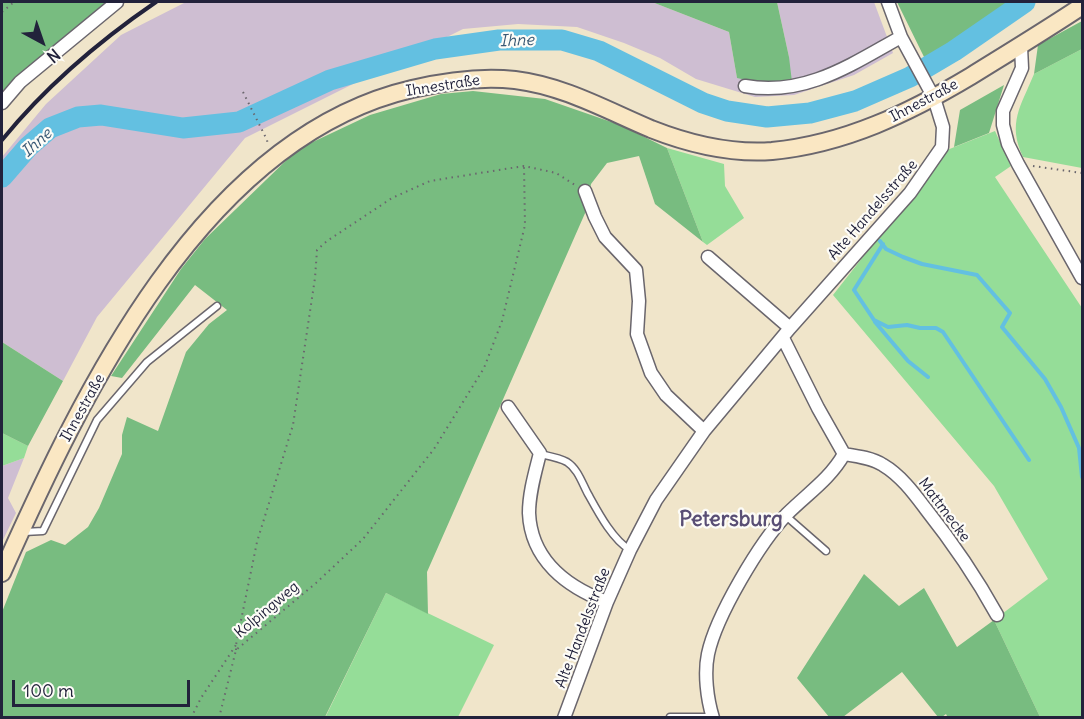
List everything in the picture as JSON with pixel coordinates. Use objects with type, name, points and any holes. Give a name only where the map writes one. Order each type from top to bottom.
[{"type":"main road","name":"Ihnestraße","points":[[2,573],[48,473],[80,412],[105,367],[159,282],[213,215],[270,160],[328,122],[385,97],[433,84],[501,79],[557,88],[652,129],[710,147],[742,151],[769,151],[801,147],[834,140],[899,116],[932,93],[1021,46],[1083,6]]},
{"type":"street","points":[[2,103],[20,82],[117,2]]},
{"type":"street","name":"Alte Handelsstraße","points":[[564,717],[607,602],[656,500],[704,431],[786,333],[925,175],[942,147],[944,127],[932,93],[901,36],[888,2]]},
{"type":"street","points":[[745,86],[764,89],[801,86],[835,74],[901,36]]},
{"type":"street","points":[[1021,46],[1022,68],[1003,111],[1003,125],[1008,144],[1083,278]]},
{"type":"street","points":[[585,191],[605,237],[636,270],[639,301],[637,334],[651,373],[666,395],[704,431]]},
{"type":"street","points":[[708,257],[786,333],[844,454],[835,470],[785,516],[750,564],[717,626],[708,654],[706,670],[709,707],[713,717]]},
{"type":"street","points":[[508,407],[540,453],[532,484],[529,513],[532,536],[541,555],[568,583],[587,595],[607,602]]},
{"type":"street","name":"Mattmecke","points":[[844,454],[883,464],[907,485],[944,531],[978,581],[997,615]]},
{"type":"lane","points":[[20,532],[43,531],[97,420],[147,362],[217,306]]},
{"type":"lane","points":[[80,412],[97,420]]},
{"type":"lane","points":[[540,453],[566,462],[575,469],[613,532],[622,545],[630,550]]},
{"type":"lane","points":[[785,516],[826,551]]},
{"type":"lane","points":[[670,717],[713,717]]},
{"type":"path","points":[[2,12],[14,2]]},
{"type":"path","points":[[243,92],[267,140]]},
{"type":"path","points":[[1018,164],[1083,173]]},
{"type":"path","points":[[236,650],[257,542],[293,425],[315,279],[317,250],[392,198],[430,181],[524,166],[556,173],[585,191]]},
{"type":"path","name":"Kolpingweg","points":[[219,717],[236,650],[316,583],[363,539],[434,449],[484,368],[502,321],[525,225],[524,166]]},
{"type":"path","points":[[191,717],[236,645]]},
{"type":"shaded area","points":[[186,2],[652,2],[729,32],[737,78],[789,57],[777,2],[874,2],[893,53],[854,75],[794,95],[755,97],[696,79],[660,58],[577,27],[518,24],[463,29],[245,138],[97,317],[63,381],[2,342],[2,157],[46,104],[121,35]]},
{"type":"shaded area","points":[[24,458],[8,498],[16,513],[2,542],[2,466]]},
{"type":"green space","points":[[2,2],[115,2],[2,96]]},
{"type":"green space","points":[[652,2],[777,2],[792,82],[765,84],[737,78],[729,32]]},
{"type":"green space","points":[[897,2],[1014,2],[925,59]]},
{"type":"green space","points":[[1082,21],[1082,49],[1034,74],[1038,45]]},
{"type":"green space","points":[[1082,49],[1082,168],[1023,157],[1018,145],[1016,124],[1034,74]]},
{"type":"green space","points":[[1004,85],[989,133],[954,147],[960,110]]},
{"type":"green space","points":[[473,91],[545,99],[620,125],[667,148],[703,242],[655,204],[639,156],[607,163],[591,184],[586,211],[427,572],[428,614],[386,593],[325,717],[2,717],[2,612],[26,552],[51,540],[65,545],[88,527],[99,508],[122,454],[122,435],[127,417],[158,431],[186,352],[209,324],[227,310],[195,285],[122,378],[111,376],[181,269],[205,239],[298,149],[370,115],[441,94]]},
{"type":"green space","points":[[995,131],[1011,166],[995,177],[1082,308],[1082,717],[1040,717],[994,620],[1048,579],[994,486],[833,295],[947,150]]},
{"type":"green space","points":[[667,148],[724,164],[725,186],[744,218],[707,245],[703,242]]},
{"type":"green space","points":[[2,342],[63,381],[28,446],[2,433]]},
{"type":"green space","points":[[2,433],[28,446],[24,458],[2,466]]},
{"type":"green space","points":[[864,574],[899,606],[924,588],[957,647],[994,620],[1040,717],[948,718],[946,714],[938,717],[902,672],[843,717],[829,717],[797,678]]},
{"type":"green space","points":[[386,593],[494,645],[458,717],[325,718]]},
{"type":"waterway","name":"Ihne","points":[[2,177],[28,147],[50,128],[78,117],[101,115],[183,128],[239,122],[330,80],[435,49],[499,40],[562,40],[599,51],[703,103],[727,111],[767,117],[810,113],[855,101],[910,77],[954,51],[1025,2]]},
{"type":"waterway","points":[[880,241],[886,249],[922,264],[977,275],[1010,313],[1002,327],[1045,379],[1061,407],[1079,448],[1082,477]]},
{"type":"waterway","points":[[883,244],[854,290],[874,320],[888,327],[907,325],[936,328],[943,332],[1029,460]]},
{"type":"waterway","points":[[875,322],[908,361],[928,377]]},
{"type":"railway","points":[[2,140],[74,65],[156,2]]},
{"type":"district","name":"Petersburg","points":[[731,520]]}]
